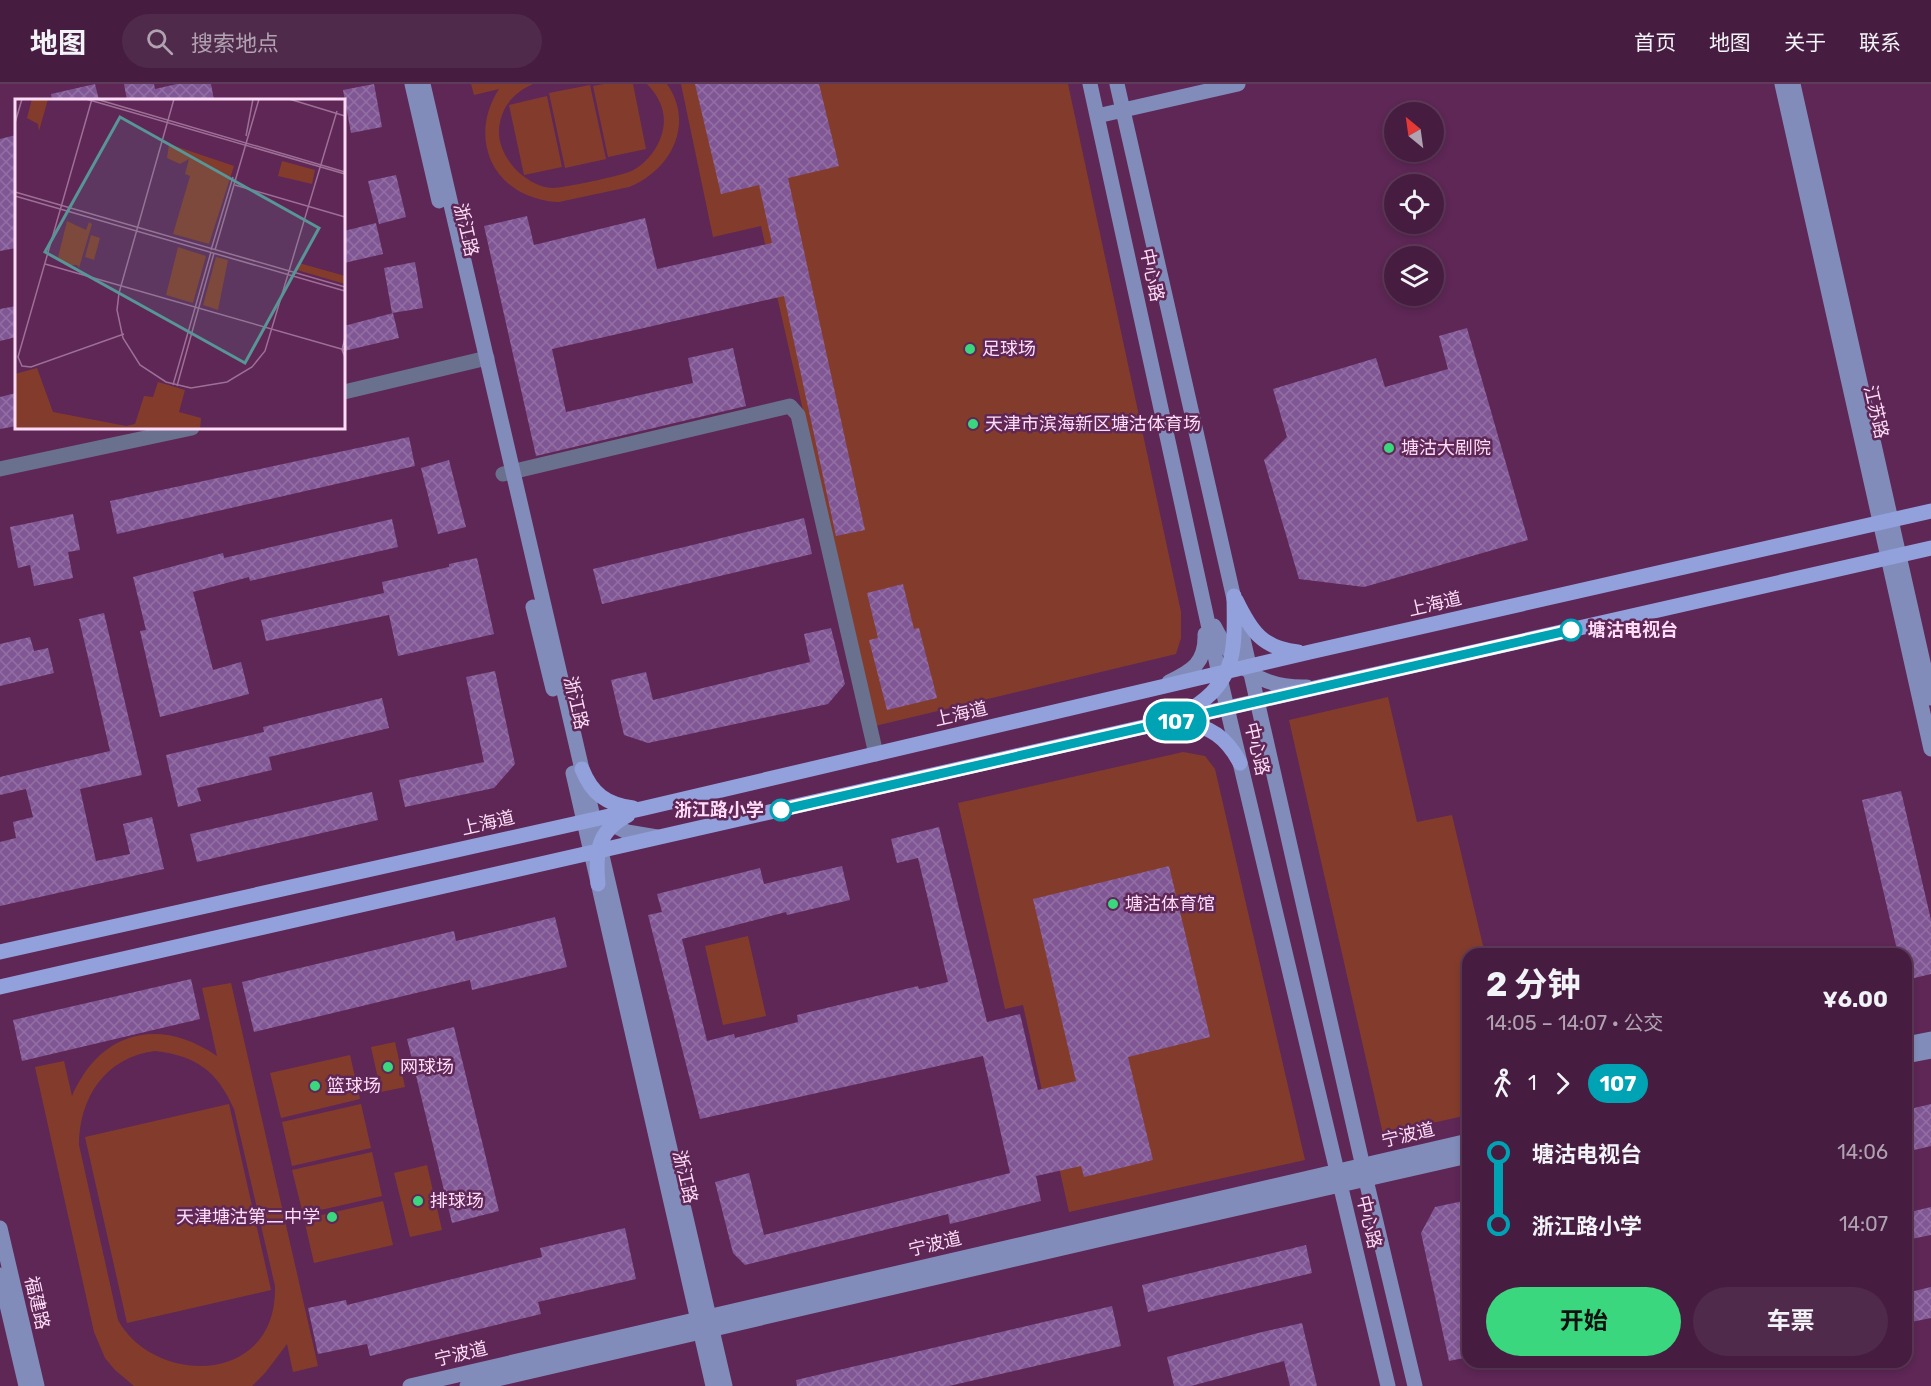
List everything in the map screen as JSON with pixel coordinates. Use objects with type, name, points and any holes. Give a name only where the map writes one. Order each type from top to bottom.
[{"type":"main road","name":"上海道","points":[[0,952],[645,808],[1310,652],[1931,511]]},
{"type":"main road","points":[[0,987],[1931,548]]},
{"type":"main road","points":[[1234,596],[1247,621],[1265,642],[1288,651],[1310,652]]},
{"type":"main road","points":[[1163,724],[1198,704],[1235,671]]},
{"type":"main road","points":[[1163,724],[1189,724],[1207,728],[1229,744],[1240,763]]},
{"type":"main road","points":[[577,771],[604,798],[622,807],[645,808]]},
{"type":"main road","points":[[563,859],[584,863],[591,870],[598,885]]},
{"type":"street","name":"浙江路","points":[[412,84],[482,360]]},
{"type":"street","name":"浙江路","points":[[423,84],[507,473],[577,771],[597,818],[598,885],[706,1324]]},
{"type":"street","name":"中心路","points":[[1090,84],[1204,604],[1235,671],[1258,702],[1364,1172],[1415,1386]]},
{"type":"street","name":"中心路","points":[[1117,84],[1234,596],[1235,671],[1227,709],[1388,1386]]},
{"type":"street","points":[[1097,116],[1238,84]]},
{"type":"street","name":"江苏路","points":[[1782,84],[1887,521]]},
{"type":"street","name":"江苏路","points":[[1793,84],[1887,521],[1931,749]]},
{"type":"street","points":[[345,392],[482,360]]},
{"type":"street","points":[[507,473],[790,406],[798,415],[876,754]]},
{"type":"street","points":[[0,469],[187,429]]},
{"type":"street","name":"江苏路","points":[[1894,557],[1931,698]]},
{"type":"street","points":[[1204,604],[1235,671],[1282,686],[1321,687]]},
{"type":"street","points":[[1155,688],[1184,674],[1199,662],[1205,645],[1204,604]]},
{"type":"street","points":[[597,818],[627,832],[659,837]]},
{"type":"street","name":"浙江路","points":[[597,850],[706,1324]]},
{"type":"street","points":[[1912,1043],[1931,1039]]},
{"type":"street","points":[[1912,1055],[1931,1051]]},
{"type":"street","name":"宁波道","points":[[410,1386],[706,1324],[1339,1178],[1462,1143]]},
{"type":"street","name":"宁波道","points":[[1364,1172],[1462,1157]]},
{"type":"street","name":"福建路","points":[[0,1228],[37,1386]]},
{"type":"street","name":"福建路","points":[[0,1275],[26,1386]]},
{"type":"street","points":[[706,1324],[713,1386]]},
{"type":"street","points":[[706,1324],[725,1386]]},
{"type":"street","name":"宁波道","points":[[467,1386],[706,1324]]},
{"type":"shaded area","points":[[471,84],[533,84],[520,91],[510,101],[502,114],[499,129],[503,149],[508,159],[523,176],[543,186],[553,188],[603,179],[629,172],[644,162],[660,139],[664,121],[659,100],[647,84],[667,84],[675,99],[679,115],[678,130],[667,157],[657,169],[629,187],[559,202],[543,200],[512,187],[492,163],[485,134],[491,104],[499,89],[474,95]]},
{"type":"shaded area","points":[[633,84],[646,149],[608,157],[593,86]]},
{"type":"shaded area","name":"天津市滨海新区塘沽体育场","points":[[681,84],[1068,84],[1181,612],[1181,638],[1176,654],[875,726],[761,226],[713,237]]},
{"type":"shaded area","points":[[590,85],[606,159],[565,168],[549,93]]},
{"type":"shaded area","points":[[547,96],[562,167],[524,175],[509,105]]},
{"type":"shaded area","points":[[1388,697],[1417,822],[1452,815],[1484,948],[1462,948],[1462,1116],[1383,1134],[1289,720]]},
{"type":"shaded area","name":"塘沽体育馆","points":[[1183,752],[1205,756],[1215,769],[1305,1160],[1069,1212],[1023,1005],[1005,1009],[958,803]]},
{"type":"shaded area","points":[[748,936],[766,1016],[723,1025],[705,946]]},
{"type":"shaded area","points":[[231,983],[318,1366],[293,1372],[287,1344],[252,1386],[134,1386],[105,1358],[94,1332],[35,1067],[64,1061],[72,1096],[84,1074],[98,1057],[115,1044],[133,1037],[153,1034],[174,1036],[217,1056],[202,988]],"holes":[[[155,1051],[170,1053],[194,1062],[213,1075],[234,1109],[275,1286],[271,1319],[257,1343],[236,1358],[211,1365],[184,1365],[158,1357],[135,1342],[118,1320],[79,1145],[80,1127],[90,1096],[109,1071],[122,1061],[138,1055]]]},
{"type":"shaded area","name":"网球场","points":[[395,1042],[405,1087],[381,1092],[371,1047]]},
{"type":"shaded area","name":"篮球场","points":[[350,1055],[360,1099],[281,1118],[270,1073]]},
{"type":"shaded area","points":[[229,1104],[271,1290],[127,1323],[85,1137]]},
{"type":"shaded area","name":"篮球场","points":[[361,1104],[371,1148],[292,1166],[282,1122]]},
{"type":"shaded area","points":[[372,1152],[382,1196],[303,1214],[292,1170]]},
{"type":"shaded area","name":"排球场","points":[[427,1165],[442,1230],[410,1237],[394,1173]]},
{"type":"shaded area","points":[[383,1201],[393,1245],[314,1263],[304,1219]]},
{"type":"building","points":[[95,84],[99,99],[52,99],[51,94]]},
{"type":"building","points":[[124,84],[154,84],[155,89],[177,84],[211,84],[214,99],[127,99]]},
{"type":"building","points":[[374,84],[382,127],[351,133],[343,90]]},
{"type":"building","points":[[695,84],[819,84],[839,166],[788,178],[865,530],[836,536],[784,296],[552,349],[566,412],[693,383],[688,358],[733,348],[746,406],[536,456],[484,226],[527,216],[534,245],[645,218],[657,269],[772,243],[759,185],[721,194]]},
{"type":"building","points":[[15,135],[15,248],[0,251],[0,139]]},
{"type":"building","points":[[396,175],[406,217],[379,224],[368,181]]},
{"type":"building","points":[[376,223],[383,254],[345,263],[345,231]]},
{"type":"building","points":[[415,262],[423,308],[392,313],[384,268]]},
{"type":"building","points":[[15,306],[15,337],[0,341],[0,309]]},
{"type":"building","points":[[393,313],[399,338],[345,351],[345,326]]},
{"type":"building","name":"塘沽大剧院","points":[[1467,328],[1528,540],[1364,587],[1299,579],[1264,460],[1287,437],[1273,389],[1376,358],[1385,387],[1448,369],[1439,336]]},
{"type":"building","points":[[15,393],[15,426],[0,429],[0,397]]},
{"type":"building","points":[[409,437],[415,466],[117,534],[110,501]]},
{"type":"building","points":[[449,460],[466,527],[438,534],[421,468]]},
{"type":"building","points":[[73,514],[80,550],[68,552],[73,578],[34,586],[30,565],[18,568],[10,527]]},
{"type":"building","points":[[804,518],[812,554],[602,604],[593,569]]},
{"type":"building","points":[[392,519],[398,547],[250,581],[249,577],[193,592],[213,670],[241,662],[249,694],[160,717],[140,631],[146,630],[133,577],[223,553],[224,558]]},
{"type":"building","points":[[477,558],[494,634],[398,656],[389,615],[266,641],[261,620],[384,593],[382,582],[449,567],[449,564]]},
{"type":"building","points":[[903,584],[914,629],[919,628],[937,698],[887,710],[869,640],[878,638],[867,593]]},
{"type":"building","points":[[104,613],[142,775],[80,789],[96,861],[130,854],[123,824],[152,817],[164,869],[0,906],[0,842],[16,838],[13,822],[33,817],[26,789],[0,795],[0,777],[110,751],[79,619]]},
{"type":"building","points":[[831,628],[845,684],[828,704],[648,743],[624,735],[611,680],[646,672],[653,700],[810,662],[804,634]]},
{"type":"building","points":[[30,637],[34,651],[48,648],[54,673],[0,686],[0,644]]},
{"type":"building","points":[[495,671],[515,764],[494,788],[405,807],[399,780],[484,762],[466,677]]},
{"type":"building","points":[[382,698],[389,728],[269,757],[272,770],[197,788],[201,801],[178,807],[166,755],[264,732],[263,727]]},
{"type":"building","points":[[1901,791],[1931,920],[1931,974],[1912,979],[1912,948],[1897,948],[1862,800]]},
{"type":"building","points":[[372,792],[378,820],[197,862],[190,834]]},
{"type":"building","points":[[939,827],[987,1022],[1020,1014],[1038,1090],[1076,1081],[1033,899],[1169,866],[1210,1037],[1128,1057],[1153,1160],[1084,1177],[1081,1166],[1036,1176],[1041,1201],[950,1224],[948,1214],[745,1265],[733,1253],[715,1182],[749,1173],[764,1235],[1010,1173],[983,1056],[700,1119],[648,915],[662,912],[657,894],[760,868],[764,884],[842,866],[850,900],[787,915],[786,912],[682,939],[707,1041],[734,1034],[735,1038],[798,1022],[797,1015],[918,986],[919,989],[948,982],[918,858],[897,863],[891,839]]},
{"type":"building","points":[[555,917],[567,967],[472,990],[470,980],[254,1032],[242,982],[454,931],[456,941]]},
{"type":"building","points":[[191,979],[200,1019],[22,1061],[13,1020]]},
{"type":"building","points":[[454,1027],[499,1211],[452,1223],[407,1039]]},
{"type":"building","points":[[1931,1104],[1931,1146],[1912,1151],[1912,1109]]},
{"type":"building","points":[[1462,1201],[1462,1358],[1449,1361],[1421,1233],[1435,1207]]},
{"type":"building","points":[[1931,1207],[1931,1235],[1912,1239],[1912,1212]]},
{"type":"building","points":[[625,1228],[636,1279],[538,1302],[541,1314],[370,1356],[367,1344],[318,1354],[308,1308],[346,1300],[347,1305],[542,1257],[540,1248]]},
{"type":"building","points":[[1306,1245],[1312,1273],[1148,1312],[1142,1285]]},
{"type":"building","points":[[1931,1287],[1931,1318],[1912,1322],[1912,1292]]},
{"type":"building","points":[[1112,1306],[1121,1346],[949,1386],[797,1386],[796,1380]]},
{"type":"building","points":[[1302,1323],[1317,1386],[1290,1386],[1284,1361],[1191,1386],[1174,1386],[1167,1357]]},
{"type":"bus line","name":"107","points":[[781,810],[1571,630]]},
{"type":"place","name":"足球场","points":[[970,349]]},
{"type":"place","name":"天津市滨海新区塘沽体育场","points":[[973,424]]},
{"type":"place","name":"塘沽大剧院","points":[[1389,448]]},
{"type":"place","name":"塘沽电视台","points":[[1571,630]]},
{"type":"place","name":"浙江路小学","points":[[781,810]]},
{"type":"place","name":"塘沽体育馆","points":[[1113,904]]},
{"type":"place","name":"网球场","points":[[388,1067]]},
{"type":"place","name":"篮球场","points":[[315,1086]]},
{"type":"place","name":"排球场","points":[[418,1201]]},
{"type":"place","name":"天津塘沽第二中学","points":[[332,1217]]}]
